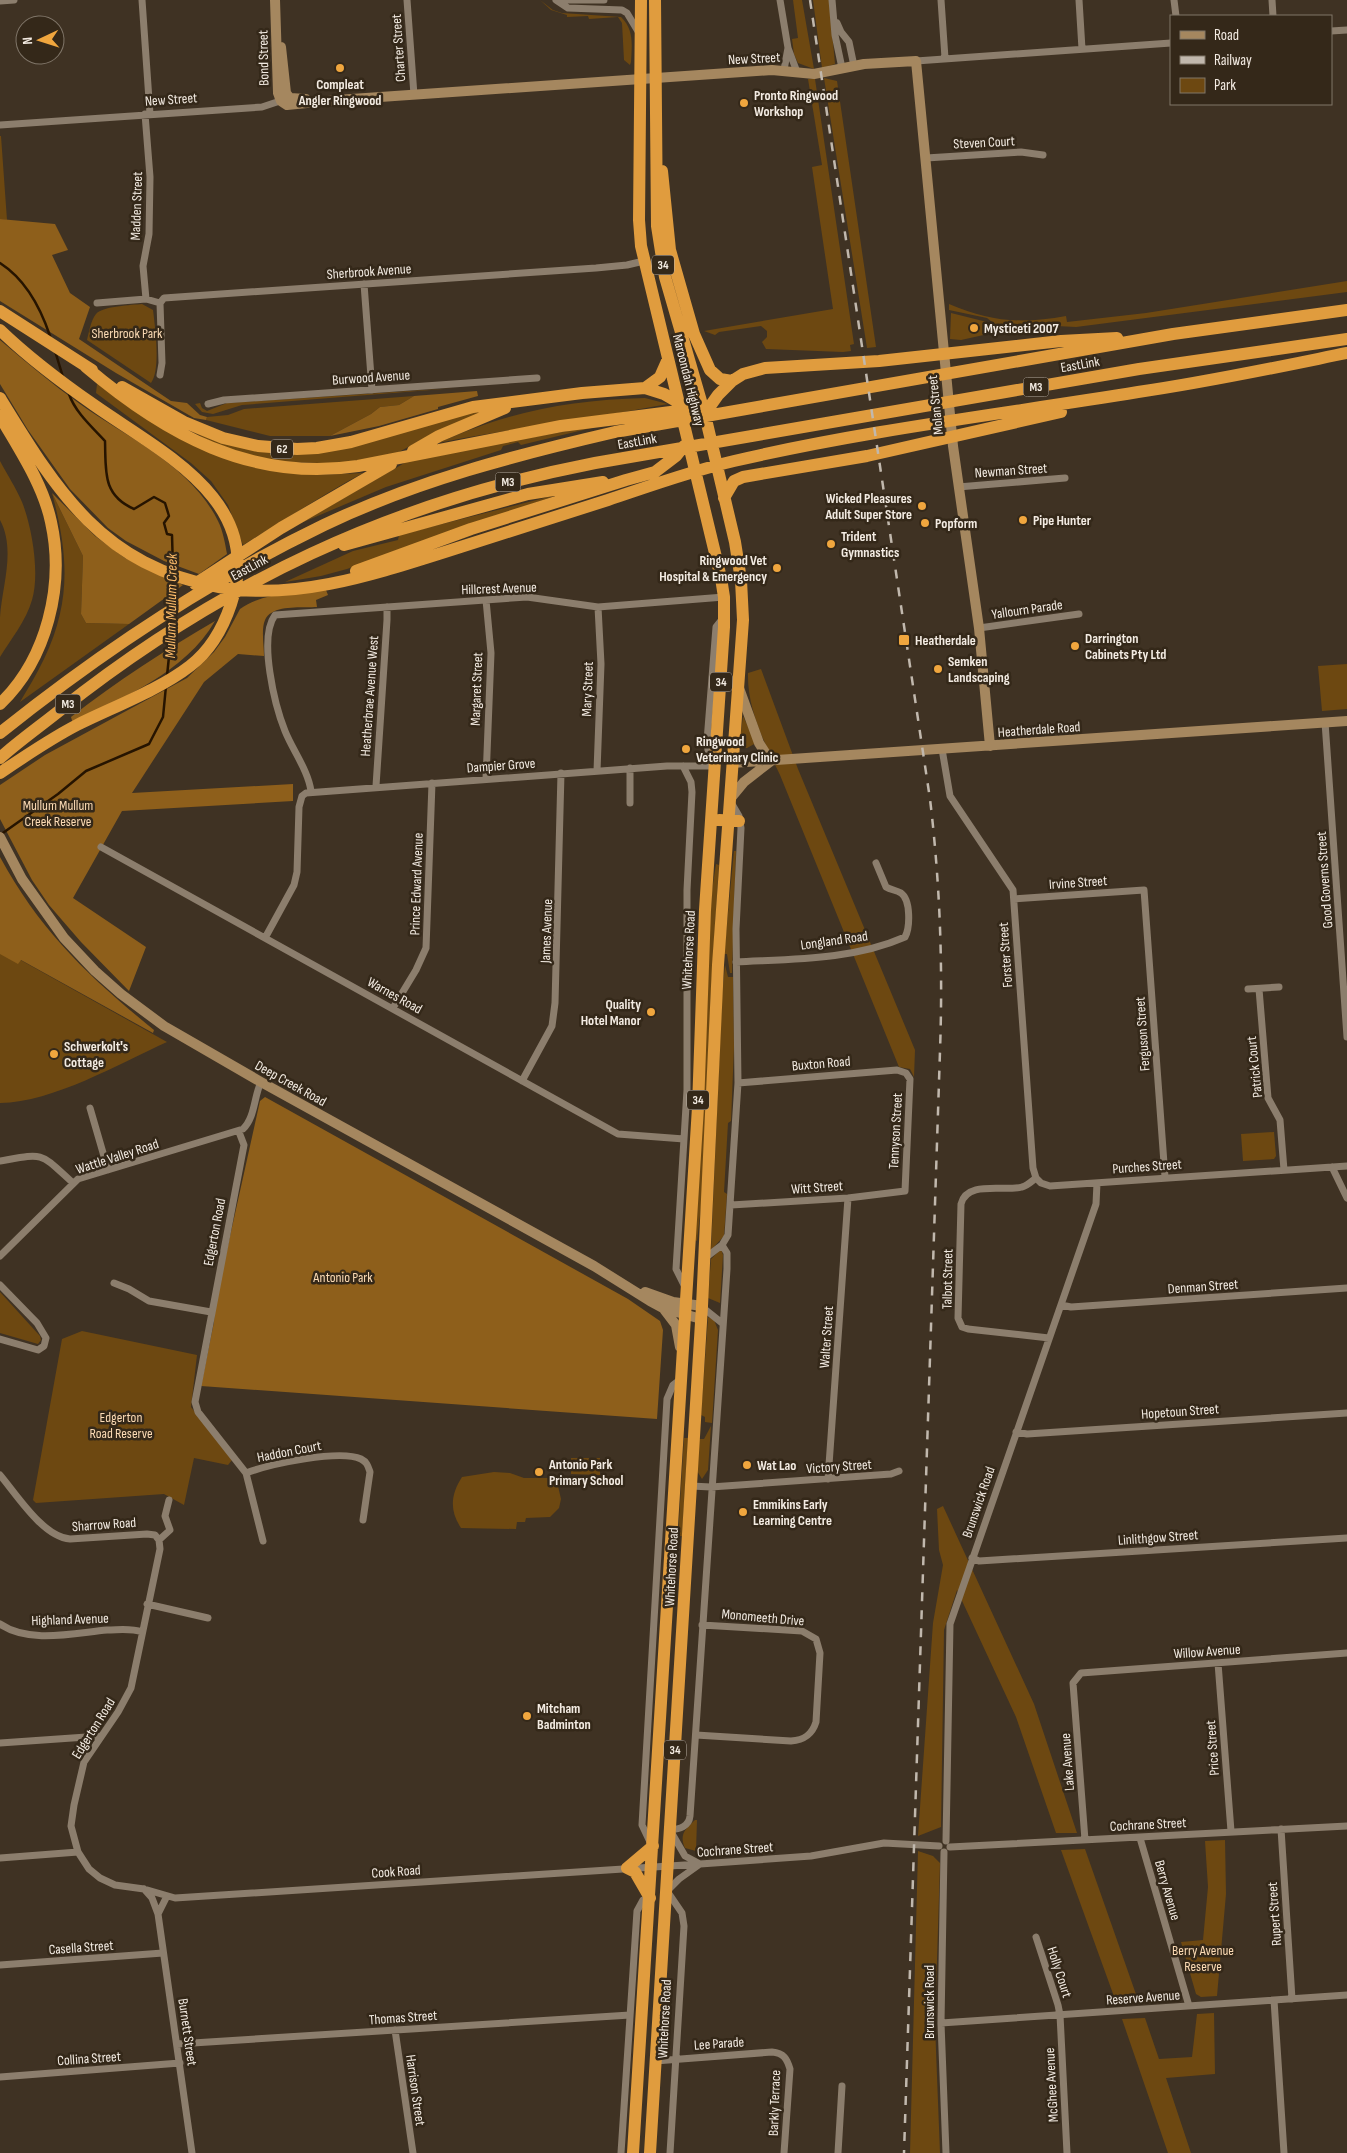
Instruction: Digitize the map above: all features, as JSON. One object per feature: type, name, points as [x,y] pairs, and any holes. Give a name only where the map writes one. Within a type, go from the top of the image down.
[{"type":"highway","name":"Maroondah Highway","points":[[641,0],[639,220],[644,261],[668,359],[691,403],[704,420],[710,437],[735,542],[742,603],[732,763]]},
{"type":"highway","points":[[641,79],[648,73],[650,65],[650,0]]},
{"type":"highway","name":"Maroondah Highway","points":[[655,0],[656,226],[662,260],[697,384],[691,403],[688,437],[724,597],[715,766]]},
{"type":"highway","points":[[655,142],[662,167],[666,194],[666,224],[674,271],[700,352],[710,370],[717,377],[732,381]]},
{"type":"highway","name":"EastLink","points":[[139,629],[246,565],[325,525],[394,496],[454,474],[532,452],[615,432],[1173,334],[1347,310]]},
{"type":"highway","name":"62","points":[[0,311],[86,367],[163,411],[202,430],[242,444],[277,449],[297,450],[335,446],[473,407],[645,388],[691,403]]},
{"type":"highway","points":[[0,330],[26,354],[94,406],[180,464],[200,480],[213,496],[230,528],[235,545],[237,582],[222,626],[215,639],[192,665],[178,675],[75,726],[36,748],[0,773]]},
{"type":"highway","points":[[694,463],[704,420],[718,395],[732,381],[743,374],[765,368],[879,361],[1061,341],[1173,334]]},
{"type":"highway","name":"EastLink","points":[[0,758],[92,685],[179,624],[244,586],[300,557],[366,529],[436,503],[551,471],[1148,367],[1347,339]]},
{"type":"highway","points":[[0,398],[45,470],[78,512],[112,542],[160,570],[186,579],[218,587],[266,591],[324,584],[393,568],[730,462],[885,431],[1141,392],[1347,354]]},
{"type":"highway","points":[[645,388],[662,374],[668,359]]},
{"type":"highway","points":[[86,367],[143,410],[208,448],[264,465],[325,470],[373,463],[561,426],[670,413],[965,372]]},
{"type":"highway","points":[[724,498],[734,481],[743,477],[867,456],[1141,392]]},
{"type":"highway","points":[[139,629],[176,597],[244,551],[383,468],[458,427],[520,402]]},
{"type":"highway","points":[[0,416],[37,483],[45,502],[51,521],[56,567],[53,599],[42,638],[21,679],[0,704]]},
{"type":"highway","points":[[324,584],[454,535],[626,480],[648,475],[666,465],[681,451],[688,437]]},
{"type":"highway","points":[[666,465],[678,468],[698,483]]},
{"type":"highway","points":[[300,557],[528,494],[589,483],[626,480]]},
{"type":"highway","name":"M3","points":[[0,733],[43,698],[139,629]]},
{"type":"highway","points":[[715,766],[732,763]]},
{"type":"highway","name":"Whitehorse Road","points":[[650,2153],[701,1313],[718,965],[733,821],[729,800],[732,763]]},
{"type":"highway","name":"Whitehorse Road","points":[[633,2153],[698,1107],[700,1018],[715,766]]},
{"type":"highway","points":[[712,819],[733,821]]},
{"type":"highway","points":[[650,1898],[635,1872],[627,1868],[653,1846]]},
{"type":"main road","name":"Bond Street","points":[[275,0],[276,68],[285,96]]},
{"type":"main road","name":"Bond Street","points":[[276,17],[282,52],[285,96]]},
{"type":"main road","name":"New Street","points":[[285,96],[287,105],[414,94],[784,70],[814,74],[854,66],[916,61]]},
{"type":"main road","name":"Molan Street","points":[[916,61],[953,446],[979,628],[990,746]]},
{"type":"main road","points":[[729,800],[744,782],[775,761],[766,754],[759,743],[738,685]]},
{"type":"main road","name":"Heatherdale Road","points":[[732,763],[1347,721]]},
{"type":"main road","name":"Deep Creek Road","points":[[0,837],[22,879],[47,916],[95,971],[139,1008],[164,1026],[261,1082],[627,1285],[663,1308],[686,1309]]},
{"type":"main road","name":"Deep Creek Road","points":[[627,1285],[686,1309],[701,1313]]},
{"type":"main road","points":[[663,1308],[676,1325],[682,1360]]},
{"type":"street","points":[[0,1],[14,0]]},
{"type":"street","name":"Madden Street","points":[[142,0],[150,177],[149,234],[143,266],[146,299]]},
{"type":"street","name":"Charter Street","points":[[407,0],[414,94]]},
{"type":"street","points":[[556,0],[568,8],[622,10],[627,13],[640,35]]},
{"type":"street","points":[[561,0],[604,0]]},
{"type":"street","points":[[780,0],[788,48],[797,72]]},
{"type":"street","points":[[832,0],[842,68]]},
{"type":"street","points":[[941,0],[945,58]]},
{"type":"street","points":[[1079,0],[1082,49]]},
{"type":"street","points":[[1174,0],[1176,15]]},
{"type":"street","points":[[1272,0],[1273,15]]},
{"type":"street","points":[[835,18],[841,32],[849,42],[854,66]]},
{"type":"street","points":[[1332,31],[1347,30]]},
{"type":"street","name":"New Street","points":[[916,61],[1170,42]]},
{"type":"street","points":[[784,70],[788,48]]},
{"type":"street","name":"New Street","points":[[0,125],[262,107],[277,102],[285,96]]},
{"type":"street","name":"Steven Court","points":[[926,158],[1021,152],[1043,155]]},
{"type":"street","name":"Sherbrook Avenue","points":[[160,303],[164,298],[604,267],[644,261]]},
{"type":"street","points":[[364,284],[372,390]]},
{"type":"street","points":[[97,303],[146,299],[160,303],[162,363],[160,374]]},
{"type":"street","name":"Burwood Avenue","points":[[208,404],[224,400],[536,378]]},
{"type":"street","name":"Newman Street","points":[[958,487],[1065,478]]},
{"type":"street","name":"Hillcrest Avenue","points":[[311,791],[308,779],[285,731],[271,683],[268,641],[271,621],[275,615],[528,597],[598,607],[724,597]]},
{"type":"street","name":"Margaret Street","points":[[486,600],[491,653],[486,779]]},
{"type":"street","name":"Heatherbrae Avenue West","points":[[376,786],[387,607]]},
{"type":"street","name":"Mary Street","points":[[597,771],[601,664],[598,607]]},
{"type":"street","name":"Yallourn Parade","points":[[979,628],[1080,614]]},
{"type":"street","name":"Good Governs Street","points":[[1325,722],[1347,1037]]},
{"type":"street","name":"Forster Street","points":[[942,749],[950,796],[1011,884],[1014,898],[1032,1168],[1036,1178]]},
{"type":"street","name":"Whitehorse Road","points":[[683,766],[691,782],[692,792],[687,890],[688,1047],[676,1269],[686,1289]]},
{"type":"street","name":"Dampier Grove","points":[[311,791],[630,768],[715,766]]},
{"type":"street","points":[[630,768],[630,802]]},
{"type":"street","name":"James Avenue","points":[[522,1081],[552,1026],[555,1003],[562,773]]},
{"type":"street","name":"Prince Edward Avenue","points":[[393,1008],[416,970],[426,948],[432,783]]},
{"type":"street","points":[[265,938],[294,885],[297,872],[299,807],[302,796],[311,791]]},
{"type":"street","name":"Whitehorse Road","points":[[670,1830],[680,1829],[690,1821],[727,1253],[722,1245],[728,1235],[731,1205],[738,1083],[733,821]]},
{"type":"street","name":"Warnes Road","points":[[101,848],[618,1134],[684,1139]]},
{"type":"street","name":"Longland Road","points":[[736,962],[840,955],[866,950],[905,937],[908,926],[906,899],[902,894],[886,886],[876,863]]},
{"type":"street","name":"Irvine Street","points":[[1014,898],[1144,890]]},
{"type":"street","name":"Ferguson Street","points":[[1144,890],[1165,1177]]},
{"type":"street","points":[[1248,989],[1279,987]]},
{"type":"street","name":"Patrick Court","points":[[1259,989],[1268,1098],[1280,1120],[1284,1170]]},
{"type":"street","name":"Buxton Road","points":[[738,1083],[897,1070],[906,1073]]},
{"type":"street","name":"Tennyson Street","points":[[905,1192],[910,1079],[906,1073]]},
{"type":"street","points":[[239,1132],[247,1126],[251,1118],[256,1091],[261,1082]]},
{"type":"street","points":[[90,1108],[108,1170]]},
{"type":"street","name":"Wattle Valley Road","points":[[0,1256],[78,1179],[239,1132]]},
{"type":"street","name":"Edgerton Road","points":[[239,1132],[244,1145],[194,1402],[198,1412],[246,1473]]},
{"type":"street","points":[[0,1161],[42,1156],[72,1183]]},
{"type":"street","name":"Purches Street","points":[[1036,1178],[1041,1183],[1050,1186],[1347,1166]]},
{"type":"street","points":[[1332,1167],[1347,1198]]},
{"type":"street","name":"Talbot Street","points":[[1036,1178],[1023,1187],[971,1190],[962,1197],[958,1318],[962,1326],[968,1329],[1049,1338]]},
{"type":"street","name":"Brunswick Road","points":[[946,2153],[941,2023],[950,1624],[1096,1204],[1097,1182]]},
{"type":"street","name":"Witt Street","points":[[731,1205],[848,1198],[905,1192]]},
{"type":"street","name":"Walter Street","points":[[828,1479],[848,1198]]},
{"type":"street","points":[[704,1259],[722,1245]]},
{"type":"street","points":[[114,1283],[129,1289],[149,1301],[210,1312]]},
{"type":"street","points":[[0,1285],[37,1324],[46,1338],[44,1346],[38,1350],[0,1339]]},
{"type":"street","name":"Denman Street","points":[[1061,1305],[1071,1307],[1347,1288]]},
{"type":"street","points":[[701,1313],[722,1323]]},
{"type":"street","name":"Hopetoun Street","points":[[1016,1432],[1027,1434],[1347,1413]]},
{"type":"street","name":"Haddon Court","points":[[246,1473],[318,1456],[351,1456],[363,1460],[368,1465],[370,1472],[364,1520]]},
{"type":"street","name":"Victory Street","points":[[691,1486],[711,1487],[828,1479],[891,1474],[899,1471]]},
{"type":"street","points":[[246,1473],[263,1541]]},
{"type":"street","name":"Sharrow Road","points":[[0,1475],[47,1530],[60,1537],[70,1539],[147,1534],[155,1535],[160,1540]]},
{"type":"street","name":"Edgerton Road","points":[[144,1889],[115,1885],[100,1878],[89,1869],[78,1852],[71,1826],[84,1762],[131,1688],[160,1549],[160,1540],[170,1530],[166,1516],[169,1500]]},
{"type":"street","name":"Linlithgow Street","points":[[972,1558],[979,1561],[1347,1538]]},
{"type":"street","points":[[147,1604],[208,1618]]},
{"type":"street","name":"Highland Avenue","points":[[0,1624],[18,1632],[43,1635],[126,1629],[142,1632]]},
{"type":"street","name":"Monomeeth Drive","points":[[696,1735],[800,1740],[807,1736],[816,1722],[820,1653],[816,1639],[802,1631],[702,1624]]},
{"type":"street","name":"Willow Avenue","points":[[1073,1683],[1081,1673],[1347,1653]]},
{"type":"street","name":"Price Street","points":[[1218,1662],[1231,1831]]},
{"type":"street","name":"Lake Avenue","points":[[1073,1683],[1085,1840]]},
{"type":"street","points":[[0,1743],[101,1736]]},
{"type":"street","name":"Cochrane Street","points":[[652,1867],[811,1856],[884,1843],[944,1846],[1140,1838],[1231,1831],[1347,1826]]},
{"type":"street","name":"Rupert Street","points":[[1281,1829],[1292,1998]]},
{"type":"street","points":[[666,1892],[679,1878],[700,1864],[685,1856],[670,1830]]},
{"type":"street","name":"Berry Avenue","points":[[1140,1838],[1189,2006]]},
{"type":"street","points":[[0,1858],[78,1852]]},
{"type":"street","name":"Cook Road","points":[[144,1889],[175,1898],[652,1867]]},
{"type":"street","name":"Burnett Street","points":[[144,1889],[152,1898],[158,1914],[192,2153]]},
{"type":"street","name":"Whitehorse Road","points":[[666,1892],[684,1919],[670,2153]]},
{"type":"street","points":[[158,1914],[167,1896]]},
{"type":"street","points":[[621,2153],[637,1910],[643,1900],[650,1898]]},
{"type":"street","name":"Holly Court","points":[[1036,1937],[1060,2015]]},
{"type":"street","name":"Casella Street","points":[[0,1965],[163,1953]]},
{"type":"street","name":"Reserve Avenue","points":[[941,2023],[1347,1995]]},
{"type":"street","points":[[1274,2000],[1284,2153]]},
{"type":"street","name":"Thomas Street","points":[[177,2044],[630,2015]]},
{"type":"street","name":"McGhee Avenue","points":[[1060,2015],[1067,2153]]},
{"type":"street","name":"Harrison Street","points":[[395,2030],[413,2153]]},
{"type":"street","name":"Lee Parade","points":[[655,2061],[772,2052],[783,2055]]},
{"type":"street","name":"Barkly Terrace","points":[[783,2055],[788,2061],[790,2069],[784,2153]]},
{"type":"street","name":"Collina Street","points":[[0,2077],[180,2063]]},
{"type":"street","points":[[838,2153],[842,2086]]},
{"type":"green space","points":[[540,0],[553,10],[562,13],[621,17],[630,32],[632,49],[630,65],[624,60],[622,23],[618,17],[589,19],[588,16],[567,17],[567,15],[551,10]]},
{"type":"green space","points":[[793,0],[802,0],[814,69],[798,63],[794,54],[792,39],[798,38]]},
{"type":"green space","points":[[813,0],[829,0],[835,64],[822,68]]},
{"type":"green space","points":[[824,78],[837,81],[876,347],[867,348]]},
{"type":"green space","points":[[808,79],[815,79],[854,344],[850,345],[851,351],[766,349],[762,342],[767,337],[767,331],[761,326],[719,332],[715,335],[704,331],[833,309],[812,167],[822,165]]},
{"type":"green space","points":[[1,136],[7,220],[0,219]]},
{"type":"green space","points":[[0,219],[55,224],[68,250],[52,255],[70,293],[90,307],[79,339],[171,401],[187,403],[200,415],[207,417],[206,420],[194,418],[116,373],[0,301]]},
{"type":"green space","points":[[1347,281],[1347,292],[1076,327],[1036,325],[1005,332],[987,318],[949,310],[949,304],[993,318],[1035,320],[1066,316],[1067,322],[1146,313]]},
{"type":"green space","name":"Sherbrook Park","points":[[142,304],[153,310],[154,317],[157,358],[154,377],[151,383],[87,340],[93,319],[100,311],[118,306]]},
{"type":"green space","points":[[951,313],[987,322],[997,332],[961,340],[950,339]]},
{"type":"green space","points":[[0,340],[39,373],[99,417],[138,441],[192,484],[218,521],[223,533],[227,554],[199,574],[164,561],[126,541],[108,528],[70,489],[28,430],[0,384]]},
{"type":"green space","points":[[97,384],[177,436],[318,475],[363,473],[243,545],[228,505],[211,481],[191,463],[96,393]]},
{"type":"green space","points":[[456,388],[242,405],[213,414],[202,412],[195,404],[200,403],[202,408],[207,411],[227,403]]},
{"type":"green space","points":[[477,391],[478,396],[438,407],[438,409],[379,426],[330,436],[371,414],[380,407],[399,405],[414,396]]},
{"type":"green space","points":[[414,396],[399,405],[380,407],[371,414],[330,436],[270,436],[206,420],[207,417],[228,415],[244,409]]},
{"type":"green space","points":[[645,398],[668,404],[438,443],[489,423],[539,410],[590,402]]},
{"type":"green space","points":[[487,411],[427,437],[397,453],[339,464],[272,461],[219,446],[193,432],[287,453],[459,414]]},
{"type":"green space","points":[[608,424],[521,445],[518,442],[503,446],[501,450],[386,487],[301,523],[413,458]]},
{"type":"green space","points":[[0,461],[26,512],[34,551],[35,577],[29,608],[22,623],[0,657],[0,617],[8,556],[5,532],[0,520]]},
{"type":"green space","points":[[52,493],[83,556],[81,614],[86,623],[129,624],[20,702],[41,665],[53,638],[63,597],[64,557]]},
{"type":"green space","points":[[52,493],[95,536],[125,558],[183,585],[129,624],[86,623],[81,614],[83,556]]},
{"type":"green space","points":[[560,494],[347,569],[321,576],[285,582],[353,551],[398,540],[399,535]]},
{"type":"green space","name":"Mullum Mullum Creek Reserve","points":[[326,590],[328,595],[316,600],[317,607],[281,609],[269,615],[265,620],[263,628],[264,656],[238,654],[204,682],[132,793],[293,784],[293,801],[122,811],[73,898],[146,947],[129,991],[81,942],[49,905],[32,880],[0,819],[0,785],[45,755],[187,678],[214,652],[225,637],[240,609],[249,603],[270,596]]},
{"type":"green space","points":[[215,621],[187,655],[170,669],[132,693],[73,724],[71,717],[106,691]]},
{"type":"green space","points":[[1347,664],[1347,709],[1322,711],[1318,666]]},
{"type":"green space","points":[[761,669],[798,769],[915,1050],[914,1077],[910,1069],[899,1067],[780,775],[758,726],[750,700],[748,673]]},
{"type":"green space","points":[[743,716],[756,743],[747,748],[739,748]]},
{"type":"green space","points":[[734,851],[736,851],[732,973],[730,973],[727,954],[724,954]]},
{"type":"green space","points":[[0,857],[15,884],[49,930],[108,991],[154,1030],[153,1033],[21,960],[18,964],[0,954]]},
{"type":"green space","points":[[716,864],[719,865],[711,990],[702,1199],[697,1241],[695,1240],[704,1020],[712,890]]},
{"type":"green space","points":[[0,946],[8,953],[167,1042],[64,1089],[21,1101],[0,1103]]},
{"type":"green space","points":[[725,965],[728,977],[733,977],[734,1047],[731,1121],[728,1123],[724,1192],[727,1194],[724,1236],[711,1250],[722,996]]},
{"type":"green space","name":"Antonio Park","points":[[265,1097],[628,1299],[660,1321],[663,1330],[657,1419],[201,1386],[214,1322],[215,1304],[260,1101]]},
{"type":"green space","points":[[1274,1132],[1276,1156],[1274,1159],[1243,1161],[1241,1134]]},
{"type":"green space","points":[[721,1249],[723,1255],[720,1303],[708,1298],[711,1259]]},
{"type":"green space","points":[[0,1292],[40,1336],[41,1340],[38,1344],[0,1333]]},
{"type":"green space","points":[[709,1317],[714,1320],[718,1330],[712,1423],[705,1422],[705,1417],[701,1415]]},
{"type":"green space","name":"Edgerton Road Reserve","points":[[82,1331],[197,1355],[191,1407],[232,1460],[228,1465],[194,1458],[184,1505],[164,1494],[36,1503],[33,1500],[62,1339]]},
{"type":"green space","points":[[711,1426],[708,1470],[702,1479],[697,1471],[699,1439],[704,1439]]},
{"type":"green space","points":[[684,1438],[688,1438],[682,1536],[678,1536]]},
{"type":"green space","points":[[571,1458],[600,1458],[600,1475],[571,1474]]},
{"type":"green space","points":[[494,1472],[510,1473],[524,1478],[552,1478],[557,1482],[561,1499],[559,1508],[550,1517],[526,1518],[525,1522],[517,1522],[516,1529],[461,1528],[453,1508],[458,1483],[462,1477]]},
{"type":"green space","points":[[943,1506],[1034,1704],[1077,1833],[1056,1833],[1016,1717],[957,1590],[944,1630],[941,1827],[918,1836],[933,1623],[943,1565],[939,1550],[937,1509]]},
{"type":"green space","points":[[697,1820],[696,1851],[685,1848],[683,1843],[684,1832]]},
{"type":"green space","name":"Berry Avenue Reserve","points":[[1225,1840],[1226,1894],[1217,1996],[1201,1997],[1196,1994],[1181,1942],[1203,1940],[1208,1887],[1205,1841]]},
{"type":"green space","points":[[1085,1849],[1138,2000],[1116,2002],[1061,1850]]},
{"type":"green space","points":[[918,1851],[933,1856],[940,1863],[935,2025],[940,2153],[910,2153]]},
{"type":"green space","points":[[1214,2013],[1215,2074],[1166,2078],[1191,2153],[1168,2153],[1122,2019],[1145,2018],[1159,2059],[1192,2057],[1197,2014]]},
{"type":"waterway","name":"Mullum Mullum Creek","points":[[0,263],[17,277],[31,295],[42,315],[50,336]]},
{"type":"waterway","name":"Mullum Mullum Creek","points":[[55,351],[63,377]]},
{"type":"waterway","name":"Mullum Mullum Creek","points":[[69,394],[89,425],[105,441],[106,472],[111,489],[116,497],[134,509],[154,497],[165,503],[169,516],[164,523],[167,534],[172,535],[173,569]]},
{"type":"waterway","name":"Mullum Mullum Creek","points":[[172,604],[173,579]]},
{"type":"waterway","name":"Mullum Mullum Creek","points":[[167,676],[171,637]]},
{"type":"waterway","name":"Mullum Mullum Creek","points":[[0,835],[58,794],[86,771],[149,744],[163,717],[166,686]]},
{"type":"railway","points":[[810,0],[930,799],[940,925],[940,1051],[904,2153]]},
{"type":"place","name":"Compleat Angler Ringwood","points":[[340,68]]},
{"type":"place","name":"Pronto Ringwood Workshop","points":[[744,103]]},
{"type":"place","name":"Mysticeti 2007","points":[[974,328]]},
{"type":"place","name":"Wicked Pleasures Adult Super Store","points":[[922,506]]},
{"type":"place","name":"Pipe Hunter","points":[[1023,520]]},
{"type":"place","name":"Popform","points":[[925,523]]},
{"type":"place","name":"Trident Gymnastics","points":[[831,544]]},
{"type":"place","name":"Ringwood Vet Hospital & Emergency","points":[[777,568]]},
{"type":"place","name":"Heatherdale","points":[[904,640]]},
{"type":"place","name":"Darrington Cabinets Pty Ltd","points":[[1075,646]]},
{"type":"place","name":"Semken Landscaping","points":[[938,669]]},
{"type":"place","name":"Ringwood Veterinary Clinic","points":[[686,749]]},
{"type":"place","name":"Quality Hotel Manor","points":[[651,1012]]},
{"type":"place","name":"Schwerkolt's Cottage","points":[[54,1054]]},
{"type":"place","name":"Wat Lao","points":[[747,1465]]},
{"type":"place","name":"Antonio Park Primary School","points":[[539,1472]]},
{"type":"place","name":"Emmikins Early Learning Centre","points":[[743,1512]]},
{"type":"place","name":"Mitcham Badminton","points":[[527,1716]]}]
